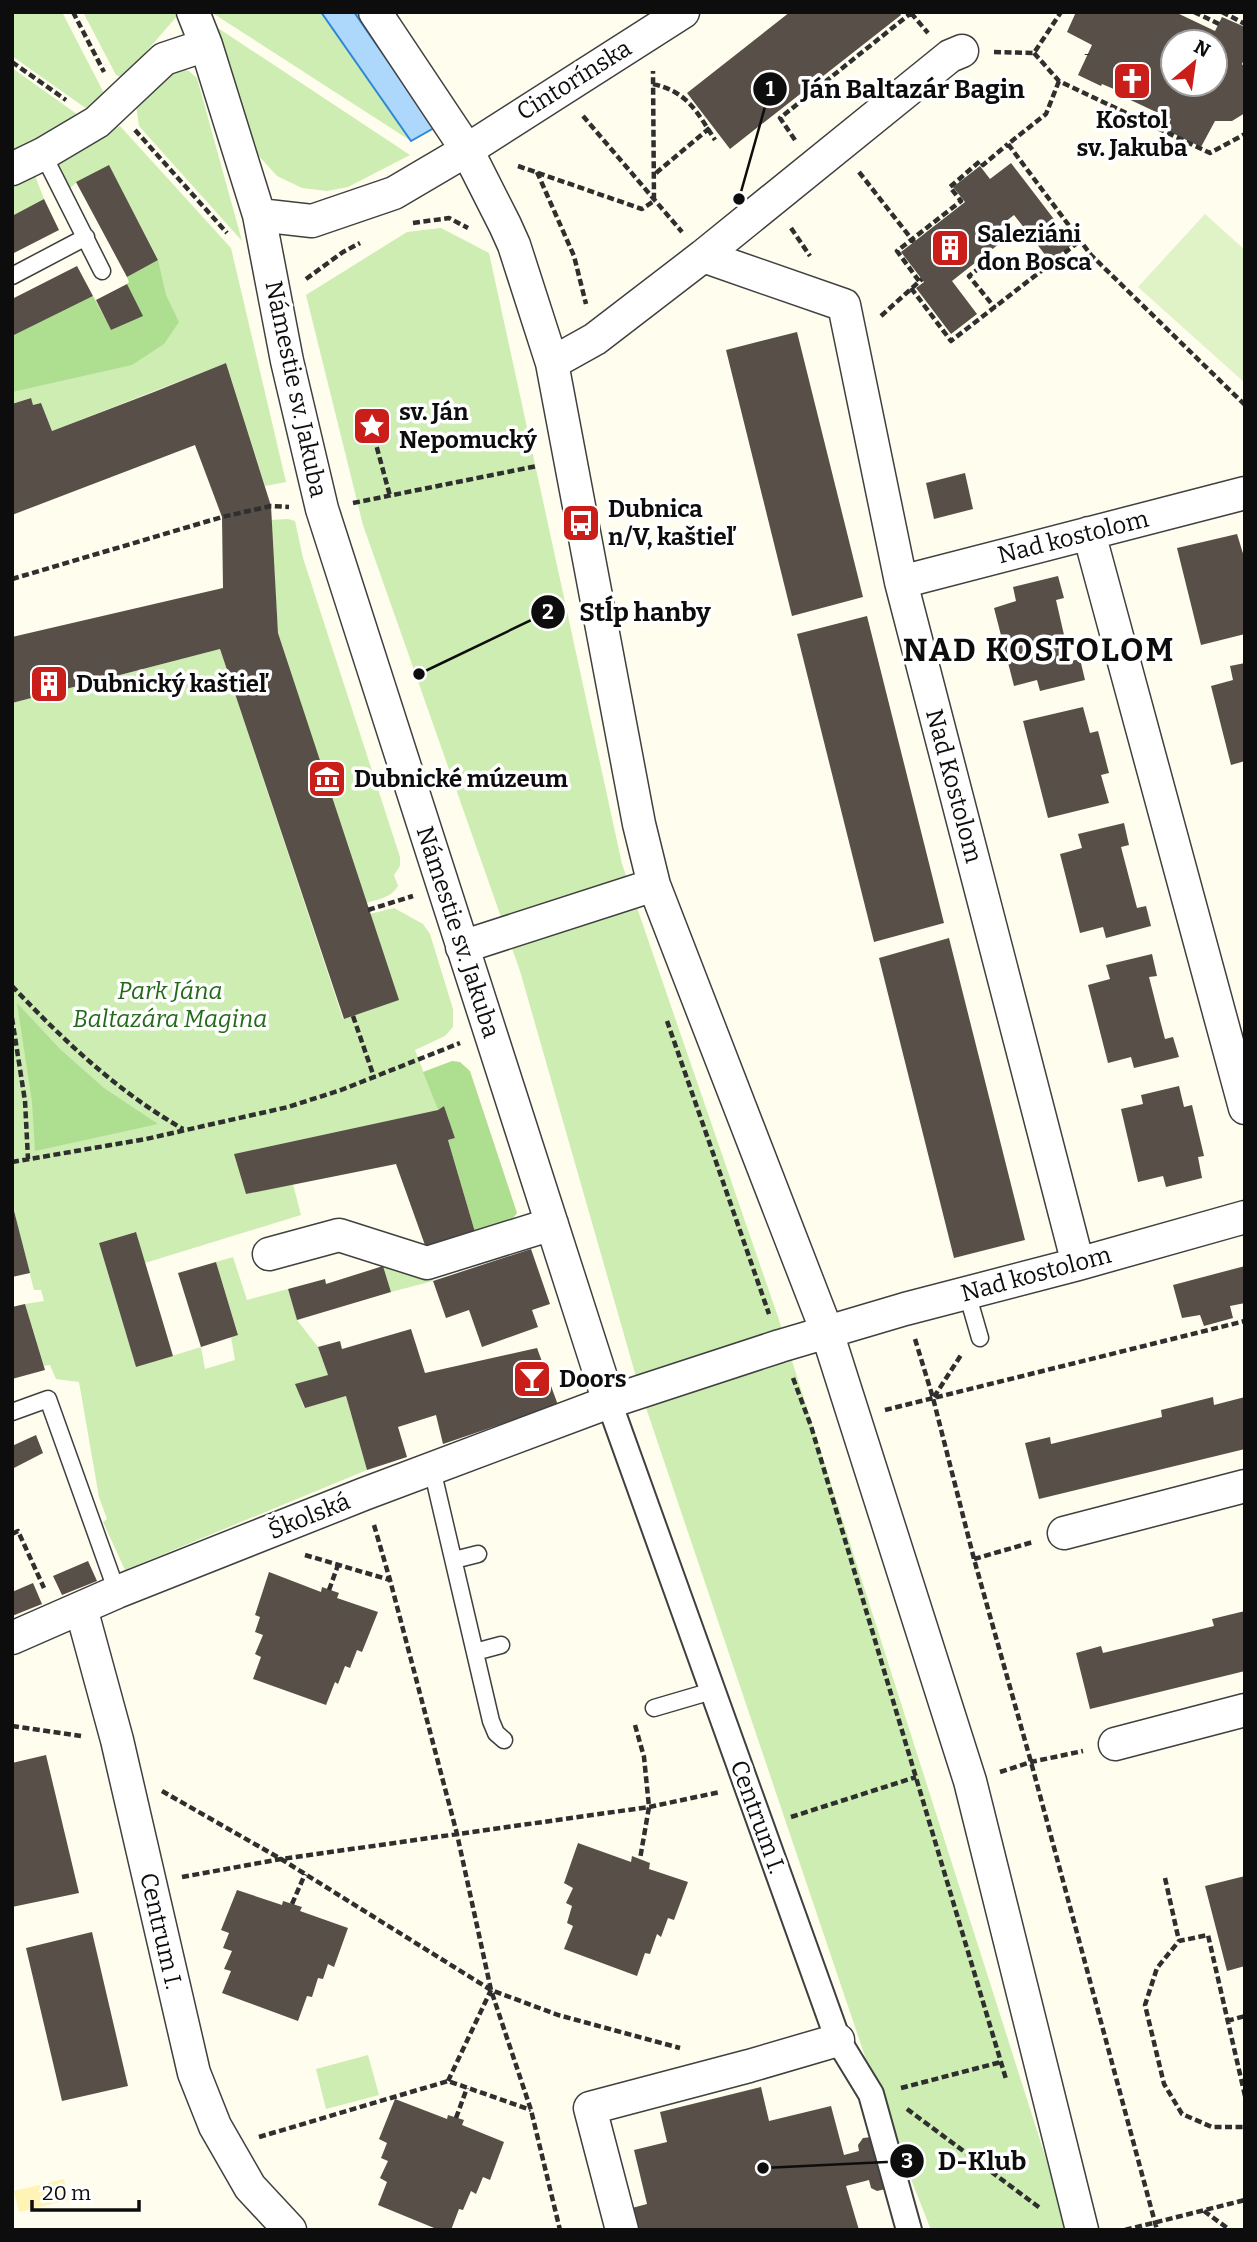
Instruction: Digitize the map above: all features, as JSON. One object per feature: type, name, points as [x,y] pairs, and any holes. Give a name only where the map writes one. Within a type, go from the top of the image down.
[{"type":"street","name":"Námestie sv. Jakuba","points":[[193,12],[206,45],[259,215],[287,361],[322,509],[609,1402]]},
{"type":"street","points":[[375,12],[467,150],[514,245],[552,363],[639,824],[654,885],[827,1332],[970,1781],[1082,2230]]},
{"type":"street","name":"Cintorínska","points":[[259,215],[312,221],[394,193],[467,150],[668,17]]},
{"type":"street","points":[[12,169],[96,122],[164,59],[206,45]]},
{"type":"street","points":[[552,363],[595,339],[703,257],[950,56],[962,51]]},
{"type":"street","points":[[703,257],[844,305]]},
{"type":"street","name":"Nad Kostolom","points":[[844,305],[901,582],[1078,1264]]},
{"type":"street","name":"Nad kostolom","points":[[901,582],[1245,493]]},
{"type":"street","points":[[1088,533],[1245,1108]]},
{"type":"street","points":[[462,947],[654,885]]},
{"type":"street","name":"Nad kostolom","points":[[782,1361],[827,1332],[1245,1217]]},
{"type":"street","points":[[269,1254],[339,1235],[426,1263],[552,1224]]},
{"type":"street","name":"Školská","points":[[12,1638],[117,1592],[364,1494],[609,1402],[782,1361]]},
{"type":"street","name":"Centrum I.","points":[[609,1402],[838,2040],[878,2093],[909,2230]]},
{"type":"street","points":[[1065,1533],[1245,1486]]},
{"type":"street","name":"Centrum I.","points":[[69,1613],[120,1754],[194,2073],[225,2147],[250,2187],[290,2230]]},
{"type":"street","points":[[1115,1744],[1245,1710]]},
{"type":"street","points":[[622,2230],[590,2108],[838,2040]]},
{"type":"lane","points":[[43,154],[102,271]]},
{"type":"lane","points":[[12,275],[86,237]]},
{"type":"lane","points":[[967,1293],[980,1338]]},
{"type":"lane","points":[[12,1412],[48,1399],[117,1592]]},
{"type":"lane","points":[[432,1469],[493,1728],[504,1740]]},
{"type":"lane","points":[[453,1560],[478,1554]]},
{"type":"lane","points":[[475,1652],[501,1645]]},
{"type":"lane","points":[[654,1708],[712,1692]]},
{"type":"path","points":[[74,12],[107,77]]},
{"type":"path","points":[[1034,53],[1061,12]]},
{"type":"path","points":[[1194,12],[1217,22],[1221,12],[1245,24]]},
{"type":"path","points":[[913,241],[778,116],[911,13],[931,37]]},
{"type":"path","points":[[962,51],[1034,53],[1059,81],[1210,153],[1245,134]]},
{"type":"path","points":[[653,60],[654,201]]},
{"type":"path","points":[[12,62],[96,122]]},
{"type":"path","points":[[876,322],[920,280],[897,251],[961,201],[950,187],[980,161],[983,165],[1046,114],[1059,81]]},
{"type":"path","points":[[653,84],[675,91],[686,99],[710,127],[716,140]]},
{"type":"path","points":[[583,116],[682,233]]},
{"type":"path","points":[[655,173],[710,127]]},
{"type":"path","points":[[1008,144],[1091,255],[1245,405]]},
{"type":"path","points":[[517,166],[642,209],[654,201]]},
{"type":"path","points":[[537,172],[574,256],[595,339]]},
{"type":"path","points":[[1037,197],[1045,192]]},
{"type":"path","points":[[772,200],[844,305]]},
{"type":"path","points":[[410,223],[449,218],[471,230]]},
{"type":"path","points":[[911,288],[951,341],[1081,240]]},
{"type":"path","points":[[302,282],[344,252],[365,241]]},
{"type":"path","points":[[978,260],[983,265],[969,276],[995,308]]},
{"type":"path","points":[[374,437],[390,496]]},
{"type":"path","points":[[12,579],[222,517],[271,506],[322,509],[568,459]]},
{"type":"path","points":[[368,910],[420,894]]},
{"type":"path","points":[[12,986],[42,1018],[120,1088],[151,1111],[184,1130]]},
{"type":"path","points":[[664,1013],[782,1361],[793,1377],[815,1439],[1009,2087]]},
{"type":"path","points":[[353,1016],[374,1077]]},
{"type":"path","points":[[12,1018],[25,1101],[28,1159]]},
{"type":"path","points":[[12,1162],[135,1141],[288,1107],[374,1077],[490,1030]]},
{"type":"path","points":[[853,1417],[1245,1321]]},
{"type":"path","points":[[914,1335],[1157,2230]]},
{"type":"path","points":[[933,1398],[959,1357]]},
{"type":"path","points":[[782,1361],[793,1377]]},
{"type":"path","points":[[364,1494],[390,1580],[457,1835],[491,1990],[531,2110],[560,2230]]},
{"type":"path","points":[[12,1534],[18,1531],[69,1613]]},
{"type":"path","points":[[974,1559],[1065,1533]]},
{"type":"path","points":[[300,1554],[390,1580]]},
{"type":"path","points":[[329,1590],[338,1565]]},
{"type":"path","points":[[632,1714],[644,1757],[649,1807],[640,1859]]},
{"type":"path","points":[[12,1726],[120,1754],[281,1859],[491,1990],[558,2015],[685,2049]]},
{"type":"path","points":[[1031,1762],[1115,1744]]},
{"type":"path","points":[[761,1827],[916,1777]]},
{"type":"path","points":[[150,1882],[281,1859],[649,1807],[747,1787]]},
{"type":"path","points":[[292,1904],[305,1874]]},
{"type":"path","points":[[1165,1878],[1179,1941]]},
{"type":"path","points":[[1245,2096],[1208,1935],[1179,1941],[1157,1968],[1145,2005],[1164,2084],[1182,2114],[1212,2127],[1245,2127]]},
{"type":"path","points":[[448,2081],[491,1990]]},
{"type":"path","points":[[1227,2021],[1245,2016]]},
{"type":"path","points":[[878,2093],[1001,2062]]},
{"type":"path","points":[[225,2147],[448,2081],[531,2110]]},
{"type":"path","points":[[456,2118],[467,2088]]},
{"type":"path","points":[[878,2093],[1046,2213],[1043,2200]]},
{"type":"path","points":[[1125,2230],[1245,2200]]},
{"type":"path","points":[[1203,2211],[1230,2230]]},
{"type":"green space","points":[[12,12],[62,12],[107,99],[87,109],[12,56]]},
{"type":"green space","points":[[83,12],[177,12],[178,15],[123,78],[116,75]]},
{"type":"green space","points":[[211,12],[321,12],[411,141]]},
{"type":"green space","points":[[218,28],[410,155],[348,187],[327,191],[302,188],[277,176],[258,155]]},
{"type":"green space","points":[[12,68],[81,117],[12,151]]},
{"type":"green space","points":[[167,71],[189,71],[197,78],[242,241],[139,126],[136,105]]},
{"type":"green space","points":[[120,126],[231,248],[286,482],[265,486],[226,363],[52,431],[41,403],[33,405],[30,398],[12,404],[12,336],[93,296],[111,330],[142,316],[127,284],[127,277],[158,259],[109,166],[70,188],[57,159]]},
{"type":"green space","points":[[34,173],[44,199],[12,216],[12,185]]},
{"type":"green space","points":[[1205,214],[1245,250],[1245,383],[1138,287]]},
{"type":"green space","points":[[441,228],[489,253],[622,864],[778,1317],[1054,2184],[1079,2230],[931,2230],[878,2095],[639,1387],[520,971],[363,525],[306,295],[407,232]]},
{"type":"green space","points":[[158,260],[166,295],[179,322],[164,344],[132,365],[12,392],[12,336],[93,296],[111,330],[142,315],[127,284],[127,277]]},
{"type":"green space","points":[[271,520],[295,521],[303,558],[400,857],[400,866],[394,875],[398,886],[392,893],[366,903],[278,633]]},
{"type":"green space","name":"Park Jána Baltazára Magina","points":[[220,649],[343,1019],[398,1000],[370,914],[394,908],[423,924],[430,934],[453,1009],[453,1027],[445,1036],[415,1050],[438,1110],[234,1154],[246,1194],[293,1184],[301,1215],[145,1263],[135,1232],[99,1243],[136,1367],[201,1347],[205,1369],[235,1360],[231,1337],[238,1334],[216,1262],[233,1257],[247,1300],[288,1289],[297,1320],[318,1347],[328,1375],[296,1384],[304,1408],[346,1396],[367,1470],[125,1570],[103,1522],[107,1519],[99,1497],[79,1382],[56,1379],[50,1365],[44,1366],[25,1304],[44,1301],[41,1290],[34,1290],[12,1204],[12,703]]},
{"type":"green space","points":[[17,1003],[60,1049],[104,1088],[158,1124],[35,1151],[32,1102]]},
{"type":"green space","points":[[452,1061],[460,1062],[470,1071],[517,1213],[511,1221],[475,1232],[448,1140],[455,1138],[444,1106],[438,1110],[423,1072]]},
{"type":"green space","points":[[383,1266],[427,1270],[433,1281],[391,1292]]},
{"type":"green space","points":[[368,2055],[379,2095],[326,2109],[316,2069]]},
{"type":"sand","points":[[64,2179],[69,2200],[19,2212],[14,2191]]},
{"type":"water","points":[[321,12],[354,12],[434,128],[411,141]]},
{"type":"building","points":[[790,12],[899,12],[901,15],[730,149],[687,93]]},
{"type":"building","name":"Kostol sv. Jakuba","points":[[1076,12],[1175,12],[1209,28],[1159,28],[1159,98],[1229,98],[1229,28],[1216,28],[1222,17],[1245,27],[1245,58],[1242,64],[1245,68],[1245,113],[1232,121],[1215,121],[1201,147],[1166,130],[1171,119],[1122,96],[1123,93],[1078,75],[1092,45],[1067,32]]},
{"type":"building","name":"Saleziáni don Bosca","points":[[1011,163],[1073,244],[1050,261],[1014,215],[991,233],[999,244],[952,281],[977,314],[951,334],[916,288],[924,282],[901,252],[965,202],[953,187],[980,166],[990,179]]},
{"type":"building","points":[[109,165],[158,260],[127,277],[76,182]]},
{"type":"building","points":[[44,199],[59,230],[12,254],[12,216]]},
{"type":"building","points":[[77,266],[93,296],[12,336],[12,299]]},
{"type":"building","points":[[127,284],[143,316],[111,330],[96,300]]},
{"type":"building","points":[[797,332],[863,597],[792,616],[726,350]]},
{"type":"building","name":"Dubnický kaštieľ","points":[[226,363],[271,506],[278,633],[399,1000],[344,1019],[220,649],[12,703],[12,637],[223,588],[222,517],[195,445],[12,515],[12,404],[31,398],[33,405],[41,403],[52,431]]},
{"type":"building","points":[[965,473],[973,509],[934,519],[926,483]]},
{"type":"building","points":[[1237,534],[1245,560],[1245,634],[1201,645],[1177,548]]},
{"type":"building","points":[[1058,576],[1064,598],[1056,600],[1067,648],[1071,661],[1080,659],[1085,680],[1040,691],[1037,680],[1014,686],[994,608],[1016,601],[1013,587]]},
{"type":"building","points":[[867,616],[944,923],[874,942],[797,634]]},
{"type":"building","points":[[1245,663],[1245,761],[1231,765],[1211,686],[1233,680],[1230,666]]},
{"type":"building","points":[[1083,707],[1090,733],[1098,731],[1109,773],[1101,775],[1109,803],[1048,818],[1023,721]]},
{"type":"building","points":[[1124,823],[1129,845],[1121,847],[1137,908],[1146,906],[1151,926],[1106,938],[1103,927],[1080,933],[1060,854],[1082,848],[1078,834]]},
{"type":"building","points":[[949,938],[1025,1240],[954,1258],[879,958]]},
{"type":"building","points":[[1152,954],[1157,976],[1149,977],[1161,1024],[1165,1039],[1173,1037],[1179,1057],[1134,1068],[1131,1057],[1108,1063],[1088,985],[1110,979],[1106,965]]},
{"type":"building","points":[[1179,1086],[1184,1107],[1192,1105],[1204,1156],[1198,1157],[1202,1178],[1166,1187],[1163,1176],[1138,1182],[1121,1109],[1143,1104],[1141,1095]]},
{"type":"building","points":[[444,1106],[455,1138],[448,1140],[475,1232],[426,1248],[396,1164],[246,1194],[234,1154],[438,1110]]},
{"type":"building","points":[[12,1208],[30,1273],[12,1277]]},
{"type":"building","points":[[136,1232],[173,1356],[136,1367],[99,1243]]},
{"type":"building","points":[[531,1249],[550,1304],[532,1310],[538,1327],[482,1347],[469,1310],[446,1318],[433,1281]]},
{"type":"building","points":[[216,1262],[238,1335],[201,1347],[178,1273]]},
{"type":"building","points":[[383,1266],[391,1292],[297,1320],[288,1289],[325,1279],[326,1284]]},
{"type":"building","points":[[1245,1266],[1245,1303],[1230,1306],[1233,1318],[1204,1326],[1200,1315],[1182,1318],[1173,1285]]},
{"type":"building","points":[[25,1304],[45,1370],[12,1379],[12,1307]]},
{"type":"building","points":[[411,1329],[425,1373],[537,1348],[558,1405],[443,1444],[436,1415],[398,1427],[407,1457],[367,1470],[346,1396],[305,1408],[295,1384],[328,1375],[318,1347],[340,1341],[342,1349]]},
{"type":"building","points":[[1213,1397],[1214,1405],[1245,1397],[1245,1449],[1039,1499],[1025,1443],[1050,1437],[1051,1444],[1162,1417],[1161,1410]]},
{"type":"building","points":[[36,1435],[43,1453],[12,1469],[12,1446]]},
{"type":"building","points":[[88,1561],[97,1581],[62,1595],[53,1576]]},
{"type":"building","points":[[269,1572],[321,1592],[322,1587],[339,1593],[337,1598],[378,1612],[362,1652],[357,1650],[350,1668],[345,1666],[326,1705],[253,1679],[261,1657],[255,1654],[263,1635],[255,1632],[260,1617],[255,1615]]},
{"type":"building","points":[[33,1583],[42,1604],[12,1616],[12,1592]]},
{"type":"building","points":[[1245,1611],[1245,1671],[1090,1709],[1076,1653],[1101,1646],[1103,1653],[1214,1626],[1212,1619]]},
{"type":"building","points":[[46,1755],[79,1893],[12,1907],[12,1763]]},
{"type":"building","points":[[578,1843],[631,1862],[632,1856],[650,1863],[649,1869],[688,1882],[674,1920],[668,1918],[661,1937],[657,1934],[650,1954],[645,1953],[637,1976],[564,1949],[573,1926],[567,1923],[572,1906],[566,1903],[573,1888],[564,1883]]},
{"type":"building","points":[[1245,1876],[1245,1966],[1227,1971],[1205,1886]]},
{"type":"building","points":[[237,1890],[282,1905],[283,1901],[302,1907],[300,1911],[348,1928],[334,1967],[328,1964],[323,1979],[318,1978],[312,1997],[307,1996],[298,2021],[222,1993],[231,1971],[224,1969],[232,1951],[223,1948],[229,1933],[221,1930]]},
{"type":"building","points":[[92,1932],[128,2086],[62,2101],[26,1948]]},
{"type":"building","points":[[761,2087],[769,2121],[831,2106],[844,2155],[859,2151],[858,2145],[863,2138],[872,2137],[886,2189],[877,2191],[871,2188],[869,2180],[846,2186],[859,2230],[638,2230],[632,2208],[647,2204],[634,2150],[667,2142],[660,2112]]},
{"type":"building","points":[[395,2099],[447,2119],[448,2115],[464,2120],[462,2125],[504,2142],[490,2180],[483,2177],[476,2194],[471,2191],[463,2210],[459,2209],[451,2230],[439,2230],[378,2205],[387,2182],[380,2178],[388,2161],[381,2158],[387,2143],[379,2139]]},
{"type":"place","name":"Kostol sv. Jakuba","points":[[1132,81]]},
{"type":"place","name":"Ján Baltazár Bagin","points":[[739,199]]},
{"type":"place","name":"Saleziáni don Bosca","points":[[950,248]]},
{"type":"place","name":"sv. Ján Nepomucký","points":[[372,426]]},
{"type":"place","name":"Dubnica n/V, kaštieľ","points":[[581,523]]},
{"type":"place","name":"Stĺp hanby","points":[[419,674]]},
{"type":"place","name":"Dubnický kaštieľ","points":[[49,684]]},
{"type":"place","name":"Dubnické múzeum","points":[[327,779]]},
{"type":"place","name":"Doors","points":[[532,1379]]},
{"type":"place","name":"D-Klub","points":[[763,2168]]},
{"type":"district","name":"NAD KOSTOLOM","points":[[1039,650]]}]
